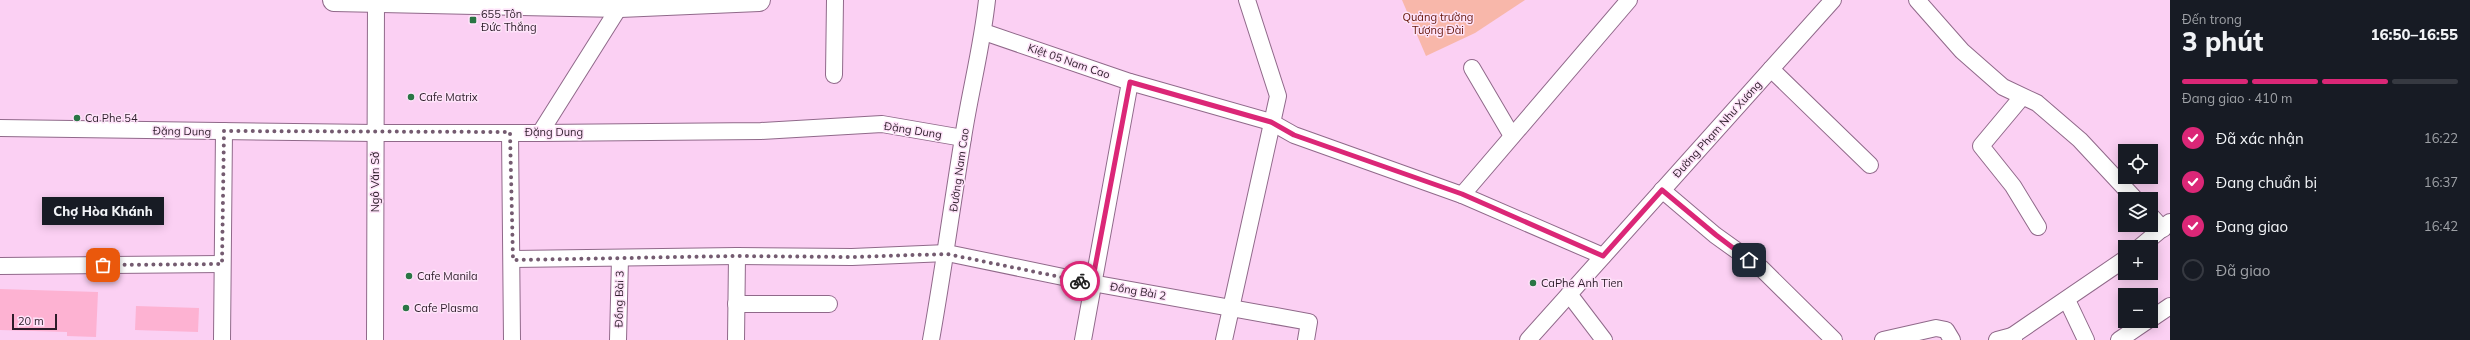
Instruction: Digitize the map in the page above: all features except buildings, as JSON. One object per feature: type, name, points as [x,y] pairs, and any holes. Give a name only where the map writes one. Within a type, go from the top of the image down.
[{"type":"highway","points":[[334,0],[620,6],[759,0]]},
{"type":"street","name":"Ngô Văn Sở","points":[[376,0],[376,340]]},
{"type":"street","points":[[834,74],[835,0]]},
{"type":"street","name":"Đường Nam Cao","points":[[931,340],[947,254],[963,138],[984,32],[987,0]]},
{"type":"street","points":[[1224,340],[1230,307],[1278,96],[1247,0]]},
{"type":"street","points":[[1462,194],[1629,0]]},
{"type":"street","name":"Đường Phạm Như Xương","points":[[1528,340],[1833,0]]},
{"type":"street","points":[[1917,0],[1962,51],[2003,87],[2022,97],[2037,102],[2080,140],[2128,192]]},
{"type":"street","points":[[540,133],[620,6]]},
{"type":"street","name":"Kiệt 05 Nam Cao","points":[[984,32],[1130,82],[1271,122],[1294,135],[1462,194],[1603,256]]},
{"type":"street","points":[[1472,68],[1512,136]]},
{"type":"street","points":[[1771,69],[1870,165]]},
{"type":"street","points":[[1083,340],[1092,283],[1130,82]]},
{"type":"street","points":[[2022,97],[1981,146],[2013,186],[2038,227]]},
{"type":"street","name":"Đặng Dung","points":[[0,128],[375,133],[540,133],[761,131],[882,124],[963,138]]},
{"type":"street","points":[[222,340],[224,131]]},
{"type":"street","points":[[510,132],[513,260],[512,340]]},
{"type":"street","points":[[1662,190],[1716,235],[1761,268],[1834,340]]},
{"type":"street","points":[[2149,240],[2167,225],[2158,220]]},
{"type":"street","name":"Đồng Bài 2","points":[[513,260],[737,256],[852,257],[947,254],[1092,283],[1309,322],[1306,340]]},
{"type":"street","points":[[736,340],[737,256]]},
{"type":"street","name":"Đồng Bài 3","points":[[618,340],[620,258]]},
{"type":"street","points":[[0,266],[222,264]]},
{"type":"street","points":[[2007,339],[2118,265]]},
{"type":"street","points":[[1569,294],[1604,340]]},
{"type":"street","points":[[2067,300],[2086,340]]},
{"type":"street","points":[[736,304],[829,304]]},
{"type":"street","points":[[2158,314],[2170,306]]},
{"type":"street","points":[[1883,340],[1936,328],[1946,330],[1952,340]]},
{"type":"street","points":[[2120,340],[2137,328]]},
{"type":"green space","name":"Quảng trường Tượng Đài","points":[[1402,0],[1525,0],[1475,33],[1426,56]]},
{"type":"way so far","points":[[103,265],[222,264],[224,131],[375,133],[510,132],[513,260],[737,256],[852,257],[947,254],[960,255],[1080,281]]},
{"type":"place","name":"655 Tôn Đức Thắng","points":[[473,20]]},
{"type":"place","name":"Cafe Matrix","points":[[411,97]]},
{"type":"place","name":"Ca Phe 54","points":[[77,118]]},
{"type":"place","name":"Chợ Hòa Khánh","points":[[103,265]]},
{"type":"place","name":"Cafe Manila","points":[[409,276]]},
{"type":"place","name":"CaPhe Anh Tien","points":[[1533,283]]},
{"type":"place","name":"Cafe Plasma","points":[[406,308]]},
{"type":"route","points":[[1080,281],[1092,283],[1130,82],[1271,122],[1294,135],[1462,194],[1603,256],[1662,190],[1716,235],[1749,260]]}]
